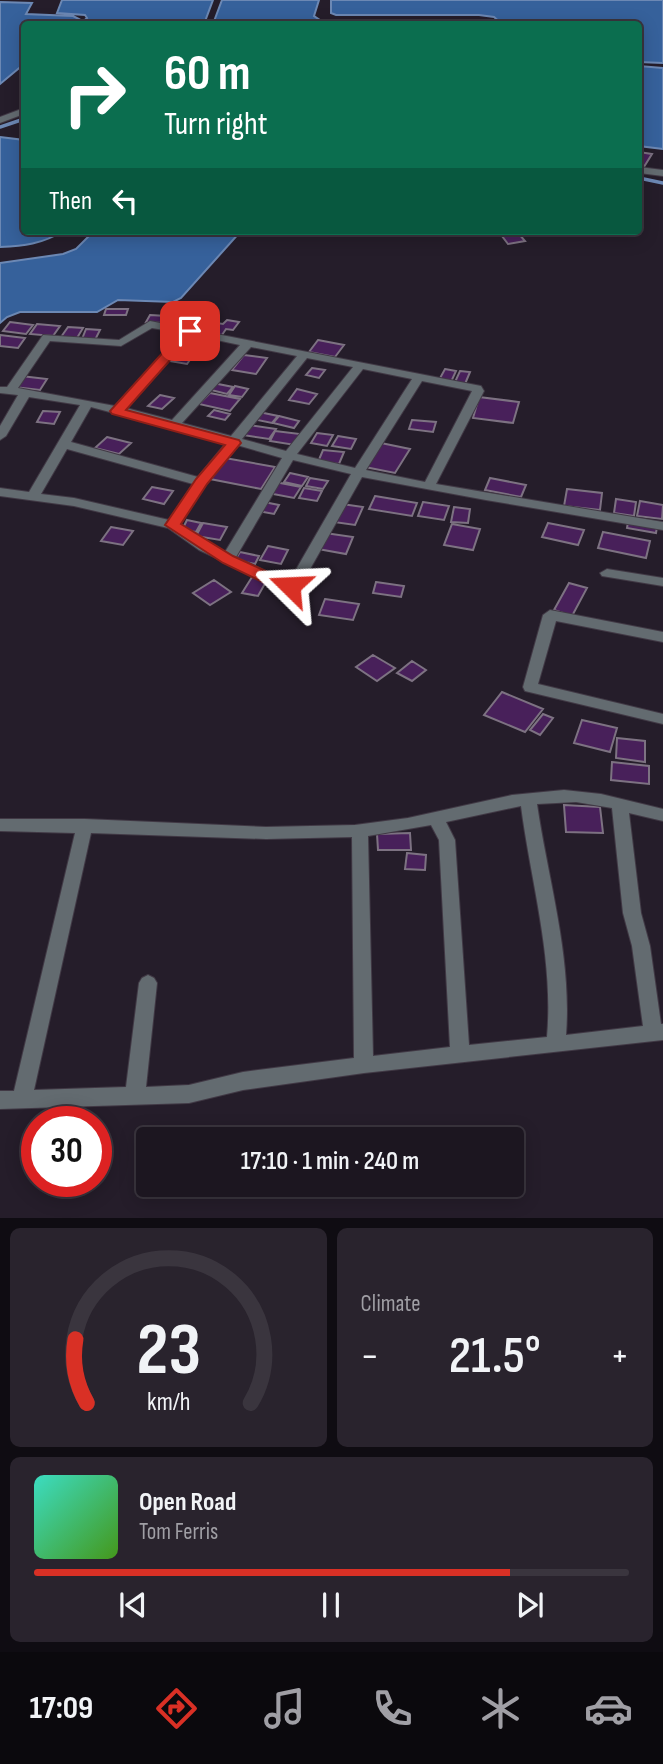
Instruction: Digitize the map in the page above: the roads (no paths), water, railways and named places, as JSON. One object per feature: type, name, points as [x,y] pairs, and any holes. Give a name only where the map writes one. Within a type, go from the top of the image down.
[{"type":"street","points":[[0,120],[21,111]]},
{"type":"street","points":[[642,170],[663,173]]},
{"type":"street","points":[[5,390],[47,337],[121,343],[150,324],[473,386],[478,391],[429,486]]},
{"type":"street","points":[[117,411],[190,331]]},
{"type":"street","points":[[174,425],[248,343]]},
{"type":"street","points":[[172,525],[201,482],[305,353]]},
{"type":"street","points":[[228,559],[289,456],[361,364]]},
{"type":"street","points":[[0,492],[34,495],[172,525],[228,559],[290,586],[300,575],[358,473],[419,377]]},
{"type":"street","points":[[5,390],[117,411],[358,473],[663,526]]},
{"type":"street","points":[[0,436],[26,393]]},
{"type":"street","points":[[34,495],[86,405]]},
{"type":"street","points":[[64,444],[201,482]]},
{"type":"street","points":[[607,573],[663,582]]},
{"type":"street","points":[[663,637],[550,615],[530,687],[663,719]]},
{"type":"street","points":[[0,825],[85,825],[198,833],[282,835],[360,831],[436,819],[528,799],[581,796],[663,815]]},
{"type":"street","points":[[528,799],[532,838],[551,933],[559,1023],[556,1045]]},
{"type":"street","points":[[0,1100],[189,1094],[243,1081],[364,1065],[658,1033],[632,913],[620,806]]},
{"type":"street","points":[[436,819],[447,840],[460,1054]]},
{"type":"street","points":[[22,1099],[85,825]]},
{"type":"street","points":[[360,831],[364,1065]]},
{"type":"street","points":[[135,1096],[148,983]]},
{"type":"water","points":[[62,0],[213,0],[205,21],[84,21],[87,18],[85,15],[57,13]]},
{"type":"water","points":[[222,0],[319,0],[314,16],[320,20],[476,21],[214,21]]},
{"type":"water","points":[[331,0],[663,0],[663,63],[642,62],[642,21],[499,21],[494,17],[479,15],[331,13]]},
{"type":"water","points":[[0,2],[32,3],[26,14],[73,16],[79,19],[21,21],[21,66],[0,84]]},
{"type":"water","points":[[642,66],[663,68],[663,149],[642,146]]},
{"type":"water","points":[[0,137],[21,140],[21,235],[56,235],[33,244],[0,247]]},
{"type":"water","points":[[90,235],[237,235],[181,298],[173,302],[118,300],[97,312],[20,312],[0,323],[0,263],[63,254],[76,249]]},
{"type":"waterway","points":[[0,127],[21,120]]},
{"type":"waterway","points":[[642,179],[663,183]]}]
